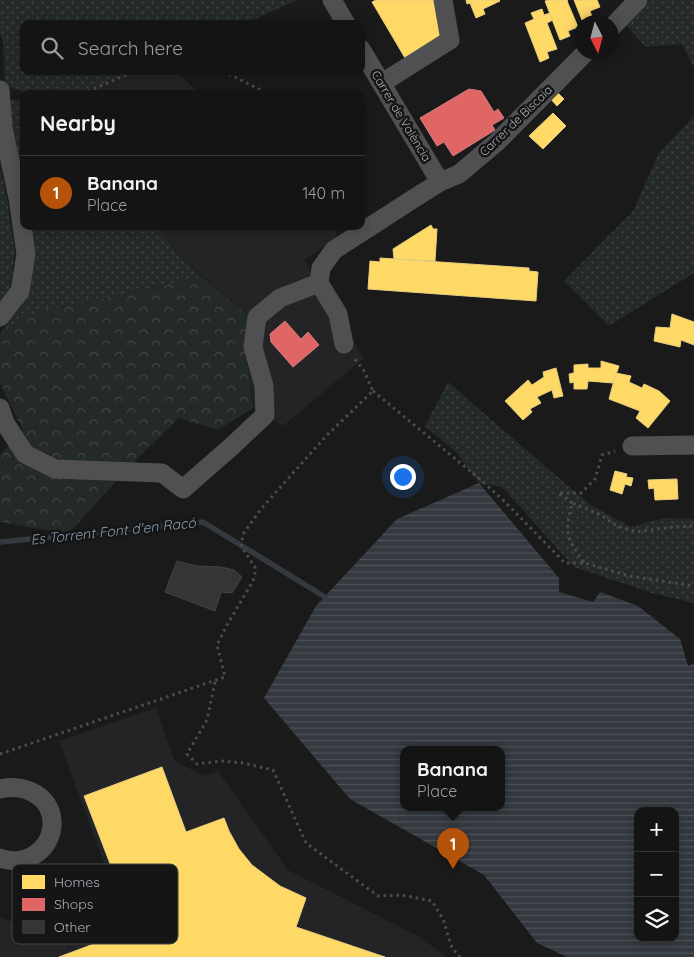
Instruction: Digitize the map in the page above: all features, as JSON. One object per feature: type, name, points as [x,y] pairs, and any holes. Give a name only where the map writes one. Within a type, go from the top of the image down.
[{"type":"street","points":[[332,0],[344,20]]},
{"type":"street","points":[[382,83],[450,40],[443,0]]},
{"type":"street","points":[[619,20],[638,0]]},
{"type":"street","name":"Carrer de València","points":[[365,55],[440,182]]},
{"type":"street","name":"Carrer de Biscaia","points":[[318,283],[321,268],[334,250],[440,182],[460,174],[497,142],[578,60]]},
{"type":"street","points":[[0,90],[3,128],[20,212]]},
{"type":"street","points":[[0,318],[20,291],[26,254],[23,230]]},
{"type":"street","points":[[0,408],[5,423],[25,454],[55,469],[162,473],[183,489],[265,414],[264,386],[253,347],[257,317],[280,298],[318,283],[338,314],[344,344]]},
{"type":"street","points":[[632,446],[694,445]]},
{"type":"street","points":[[0,789],[9,787],[22,788],[34,792],[44,801],[50,814],[52,826],[47,842],[39,852],[28,859],[15,862],[1,859]]},
{"type":"path","points":[[91,90],[126,75]]},
{"type":"path","points":[[231,75],[261,90]]},
{"type":"path","points":[[344,344],[364,371],[373,391],[481,480],[565,563],[585,563],[629,576],[694,586]]},
{"type":"path","points":[[0,754],[225,677],[217,646],[253,581],[256,570],[241,546],[243,534],[261,509],[327,434],[373,391]]},
{"type":"path","points":[[632,446],[602,455],[595,479],[581,493],[558,493],[572,503],[601,515],[617,526],[637,532],[673,526],[694,526]]},
{"type":"path","points":[[572,503],[567,524],[569,541],[585,563]]},
{"type":"path","points":[[215,681],[207,720],[187,754],[197,764],[221,761],[244,763],[272,770],[306,843],[378,896],[402,895],[432,901],[443,919],[452,948],[460,957]]},
{"type":"shaded area","points":[[123,75],[181,75],[195,90],[88,90]]},
{"type":"shaded area","points":[[160,230],[335,230],[338,237],[304,260],[364,358],[283,426],[254,408],[246,351],[249,316],[176,254]]},
{"type":"shaded area","points":[[479,483],[559,578],[559,592],[593,602],[600,592],[638,606],[680,639],[688,666],[694,664],[694,957],[567,957],[537,943],[484,875],[350,799],[264,698],[316,606],[397,519]]},
{"type":"shaded area","points":[[156,708],[174,760],[203,776],[218,771],[288,870],[418,936],[447,957],[0,957],[0,917],[12,922],[12,944],[178,944],[178,864],[104,864],[59,741]]},
{"type":"green space","points":[[0,0],[297,0],[253,20],[20,20],[20,75],[124,75],[87,90],[20,90],[5,84],[3,42],[0,34]]},
{"type":"green space","points":[[650,0],[694,0],[694,68],[682,44],[645,47],[625,23]]},
{"type":"green space","points":[[6,99],[20,101],[20,180]]},
{"type":"green space","points":[[694,116],[694,273],[609,326],[564,281],[633,211],[659,153]]},
{"type":"green space","points":[[0,166],[15,253],[10,289],[0,301]]},
{"type":"green space","points":[[28,230],[160,230],[176,254],[202,277],[34,313],[0,334],[30,287]]},
{"type":"green space","points":[[202,277],[249,316],[246,351],[253,408],[218,430],[179,418],[132,464],[68,534],[0,522],[0,455],[23,430],[0,383],[0,334],[34,313]]},
{"type":"green space","points":[[448,382],[589,504],[631,527],[664,518],[694,519],[694,603],[652,593],[574,567],[502,487],[479,483],[456,452],[425,426]]},
{"type":"building: Homes","points":[[376,0],[437,0],[444,36],[405,58],[372,2]]},
{"type":"building: Homes","points":[[466,0],[500,1],[483,9],[485,14],[476,18],[470,3],[467,4]]},
{"type":"building: Homes","points":[[568,0],[574,18],[574,29],[568,31],[570,36],[560,40],[545,1]]},
{"type":"building: Homes","points":[[574,0],[597,0],[600,7],[590,11],[591,15],[580,15]]},
{"type":"building: Homes","points":[[542,9],[544,15],[550,13],[553,20],[547,23],[557,49],[547,52],[549,58],[540,62],[525,23],[534,19],[531,13]]},
{"type":"building: Homes","points":[[556,91],[564,99],[557,106],[549,97]]},
{"type":"building: Homes","points":[[553,113],[566,126],[543,149],[529,136]]},
{"type":"building: Homes","points":[[431,225],[433,229],[437,229],[435,261],[394,259],[393,249]]},
{"type":"building: Homes","points":[[380,258],[529,268],[529,271],[538,272],[536,301],[368,289],[370,261],[380,262]]},
{"type":"building: Homes","points":[[672,314],[694,322],[694,345],[681,340],[680,347],[654,341],[656,327],[670,328]]},
{"type":"building: Homes","points":[[601,361],[619,366],[613,383],[588,381],[587,389],[574,389],[574,382],[570,383],[569,374],[574,373],[574,365],[588,364],[588,368],[601,368]]},
{"type":"building: Homes","points":[[556,368],[563,396],[554,398],[552,390],[537,397],[541,403],[530,409],[532,412],[523,420],[505,401],[528,380],[532,385],[544,377],[543,372]]},
{"type":"building: Homes","points":[[616,373],[631,376],[629,382],[642,388],[644,384],[659,391],[670,401],[648,428],[636,418],[640,411],[609,399]]},
{"type":"building: Homes","points":[[615,471],[627,474],[626,477],[633,478],[631,486],[625,484],[622,494],[610,490]]},
{"type":"building: Homes","points":[[677,479],[678,499],[655,500],[654,488],[649,489],[648,480]]},
{"type":"building: Homes","points":[[162,767],[186,832],[224,818],[239,849],[252,865],[280,886],[306,898],[296,927],[385,957],[59,957],[94,944],[178,944],[178,864],[110,864],[84,796]]},
{"type":"building: Shops","points":[[469,89],[481,91],[494,112],[498,109],[504,118],[492,125],[495,130],[453,156],[444,142],[437,146],[420,118]]},
{"type":"building: Shops","points":[[285,321],[301,339],[308,332],[319,345],[293,367],[271,342],[270,334]]},
{"type":"building: Other","points":[[177,561],[197,566],[221,567],[234,570],[242,577],[232,593],[221,592],[215,611],[165,592]]},
{"type":"waterway","name":"Es Torrent Font d'en Racó","points":[[0,542],[203,522],[325,597]]},
{"type":"place","name":"Banana","points":[[453,869]]}]
